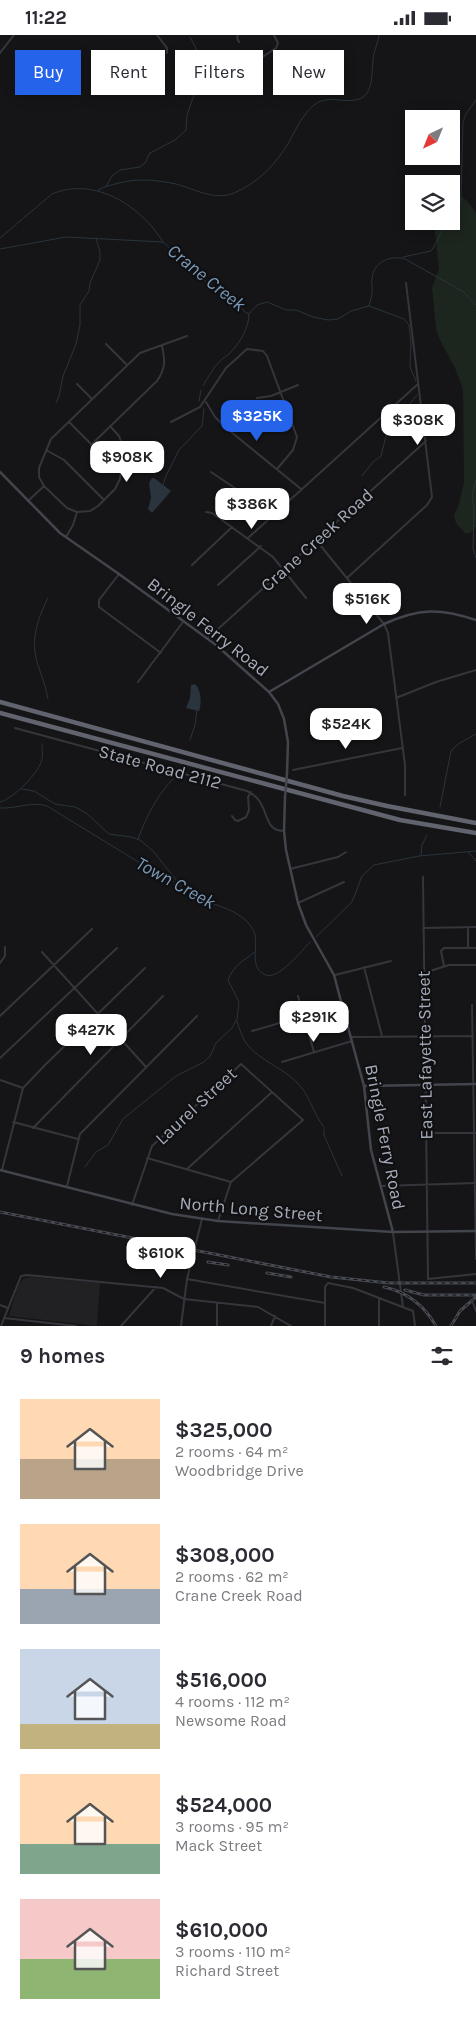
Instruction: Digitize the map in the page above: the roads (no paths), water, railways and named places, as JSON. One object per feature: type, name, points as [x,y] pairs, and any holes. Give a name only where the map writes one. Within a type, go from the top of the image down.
[{"type":"highway","points":[[0,702],[343,796],[476,823]]},
{"type":"highway","points":[[0,713],[400,820],[476,833]]},
{"type":"street","points":[[0,53],[14,35]]},
{"type":"street","points":[[157,35],[167,48],[167,53]]},
{"type":"street","points":[[238,35],[236,38],[240,42]]},
{"type":"street","points":[[263,57],[276,48],[278,43],[274,35]]},
{"type":"street","points":[[230,79],[223,88],[219,87],[221,81],[230,79]]},
{"type":"street","points":[[347,577],[431,500],[432,493],[406,283]]},
{"type":"street","points":[[110,426],[119,436],[123,447],[120,479],[115,489],[104,501],[90,511],[77,512],[67,508],[44,486],[40,477],[39,468],[51,439],[140,353],[188,336]]},
{"type":"street","points":[[106,344],[127,365]]},
{"type":"street","points":[[91,445],[164,372],[165,359],[162,346]]},
{"type":"street","points":[[171,422],[195,411],[206,401],[222,373],[247,349],[258,349],[267,356],[297,437],[293,449],[277,469]]},
{"type":"street","points":[[77,384],[92,399]]},
{"type":"street","points":[[248,537],[418,384]]},
{"type":"street","points":[[257,398],[281,392],[298,385]]},
{"type":"street","points":[[206,401],[215,417],[225,427],[302,489]]},
{"type":"street","points":[[69,421],[105,458],[122,461]]},
{"type":"street","name":"Crane Creek Road","points":[[207,639],[426,441]]},
{"type":"street","points":[[46,450],[64,460],[104,501]]},
{"type":"street","name":"Bringle Ferry Road","points":[[0,472],[66,537],[119,574],[235,661],[269,692],[278,705],[284,719],[288,742],[284,831],[290,869],[298,903],[306,925],[334,975],[364,1086],[371,1150],[392,1232]]},
{"type":"street","points":[[211,472],[254,501],[270,517]]},
{"type":"street","points":[[28,501],[44,486]]},
{"type":"street","points":[[66,537],[73,525],[77,512]]},
{"type":"street","points":[[206,512],[212,513],[248,537],[273,557],[306,598]]},
{"type":"street","points":[[192,565],[232,527]]},
{"type":"street","points":[[316,540],[384,625],[389,638],[404,765],[405,795]]},
{"type":"street","points":[[218,585],[260,546]]},
{"type":"street","points":[[119,574],[99,600],[98,605],[102,610],[160,653]]},
{"type":"street","points":[[269,692],[384,625],[402,617],[435,610],[476,620]]},
{"type":"street","points":[[138,682],[184,622]]},
{"type":"street","points":[[396,698],[436,682],[476,670]]},
{"type":"street","name":"State Road 2112","points":[[15,729],[251,792]]},
{"type":"street","points":[[293,770],[402,748]]},
{"type":"street","points":[[232,815],[238,821],[246,817],[249,810],[248,797],[251,792],[261,800],[272,827],[277,831],[284,831]]},
{"type":"street","points":[[290,869],[338,857],[346,852]]},
{"type":"street","name":"East Lafayette Street","points":[[423,877],[428,1279],[476,1274]]},
{"type":"street","points":[[298,903],[344,883]]},
{"type":"street","points":[[468,927],[468,948]]},
{"type":"street","points":[[423,928],[476,927]]},
{"type":"street","points":[[0,1016],[92,929]]},
{"type":"street","points":[[0,962],[5,956],[5,947]]},
{"type":"street","points":[[0,1058],[117,948]]},
{"type":"street","points":[[444,966],[441,951],[444,948],[476,948]]},
{"type":"street","points":[[42,952],[146,1067]]},
{"type":"street","points":[[334,975],[391,961]]},
{"type":"street","points":[[424,973],[432,972],[444,966],[476,965]]},
{"type":"street","points":[[364,967],[382,1036]]},
{"type":"street","points":[[1,1170],[23,1088],[145,968]]},
{"type":"street","points":[[33,1128],[162,996]]},
{"type":"street","points":[[298,996],[314,1052]]},
{"type":"street","points":[[252,1031],[342,1005]]},
{"type":"street","points":[[472,1005],[476,1259]]},
{"type":"street","points":[[67,1186],[78,1139],[86,1126],[197,1016]]},
{"type":"street","points":[[351,1037],[473,1036]]},
{"type":"street","points":[[282,1062],[352,1041]]},
{"type":"street","name":"Laurel Street","points":[[132,1205],[152,1146],[242,1064],[272,1092]]},
{"type":"street","points":[[0,1080],[23,1088]]},
{"type":"street","points":[[364,1086],[474,1085]]},
{"type":"street","points":[[187,1169],[272,1092],[303,1120],[231,1182],[218,1221]]},
{"type":"street","points":[[13,1122],[78,1139]]},
{"type":"street","points":[[426,1133],[475,1133]]},
{"type":"street","points":[[147,1158],[231,1182]]},
{"type":"street","name":"North Long Street","points":[[1,1170],[67,1186],[132,1205],[202,1219],[392,1232],[476,1231]]},
{"type":"street","points":[[380,1186],[475,1183]]},
{"type":"street","points":[[180,1326],[187,1279],[202,1219]]},
{"type":"street","points":[[392,1232],[402,1289],[403,1307]]},
{"type":"street","points":[[1,1326],[21,1276],[27,1275],[156,1287],[163,1288],[184,1299],[251,1305],[264,1309],[291,1326]]},
{"type":"street","points":[[187,1279],[325,1303]]},
{"type":"street","points":[[325,1326],[325,1287],[327,1284],[348,1287],[403,1307],[414,1313],[415,1326]]},
{"type":"street","points":[[120,1326],[156,1287]]},
{"type":"street","points":[[379,1297],[379,1326]]},
{"type":"street","points":[[217,1303],[217,1326]]},
{"type":"street","points":[[473,1303],[476,1311]]},
{"type":"street","points":[[0,1305],[8,1308]]},
{"type":"street","points":[[271,1326],[275,1315]]},
{"type":"street","points":[[4,1318],[76,1326]]},
{"type":"waterway","points":[[98,190],[126,181],[140,180],[169,183],[219,196],[243,189],[259,178],[272,165],[284,150],[303,117],[314,105],[326,100],[350,101],[364,97],[370,86],[373,58],[379,35]]},
{"type":"waterway","points":[[106,186],[112,176],[120,170],[140,167],[145,163],[150,153],[175,140],[186,130],[187,115],[201,75],[198,52],[190,37]]},
{"type":"waterway","points":[[460,202],[463,122],[476,100]]},
{"type":"waterway","points":[[0,238],[52,194],[68,189],[84,189],[100,192],[130,206],[154,229],[163,242]]},
{"type":"waterway","points":[[403,257],[431,251],[443,230]]},
{"type":"waterway","name":"Crane Creek","points":[[0,249],[66,237],[163,242],[207,282],[227,293],[249,314],[257,305],[267,302],[286,310],[296,310],[313,317],[328,320],[338,319],[351,311],[369,306],[373,272],[376,267],[389,259],[400,258],[464,292],[476,305]]},
{"type":"waterway","points":[[56,403],[63,376],[76,344],[80,325],[80,305],[89,291],[90,283],[100,260],[96,238]]},
{"type":"waterway","points":[[369,306],[404,319],[409,325],[411,343],[410,367],[416,381]]},
{"type":"waterway","points":[[203,386],[216,366],[234,349],[240,340],[246,330],[249,314]]},
{"type":"waterway","points":[[199,401],[201,390]]},
{"type":"waterway","points":[[362,476],[373,462],[381,456],[386,436],[398,429],[408,406],[417,395]]},
{"type":"waterway","points":[[163,485],[179,450],[202,426],[204,409]]},
{"type":"waterway","points":[[476,480],[472,495],[474,509],[473,549],[476,558]]},
{"type":"waterway","points":[[48,598],[38,623],[35,647],[48,699]]},
{"type":"waterway","points":[[190,740],[197,710]]},
{"type":"waterway","points":[[440,807],[451,751],[458,744],[476,734]]},
{"type":"waterway","points":[[0,802],[12,796],[31,778],[42,759],[42,744]]},
{"type":"waterway","points":[[138,839],[154,805],[176,776]]},
{"type":"waterway","points":[[22,789],[34,791],[55,804],[75,807],[86,813],[109,834],[140,840],[153,851],[177,881]]},
{"type":"waterway","name":"Town Creek","points":[[0,808],[35,804],[47,806],[158,874],[180,885],[196,897],[241,916],[255,933],[255,960],[260,972],[266,975],[277,973],[283,969],[310,942]]},
{"type":"waterway","points":[[421,855],[422,845],[427,835]]},
{"type":"waterway","name":"Town Creek","points":[[316,937],[352,902],[362,876],[374,865],[419,856],[476,851]]},
{"type":"waterway","points":[[468,852],[476,861]]},
{"type":"waterway","points":[[85,1167],[96,1152],[108,1145],[123,1119],[176,1076],[204,1062],[210,1056],[216,1043],[232,1028],[237,1019],[239,1002],[228,980],[230,975],[236,967],[255,952]]},
{"type":"waterway","points":[[237,1021],[243,1038],[252,1050],[295,1080],[301,1087],[324,1127]]},
{"type":"waterway","points":[[324,1129],[324,1135],[342,1176]]},
{"type":"railway","points":[[0,1212],[331,1277],[389,1283],[476,1283]]},
{"type":"railway","points":[[208,1262],[228,1265]]},
{"type":"railway","points":[[267,1273],[291,1277]]},
{"type":"railway","points":[[384,1287],[400,1292],[414,1301],[426,1312],[436,1326]]},
{"type":"railway","points":[[405,1290],[424,1295],[475,1295]]},
{"type":"railway","points":[[451,1326],[460,1311],[476,1297]]}]
